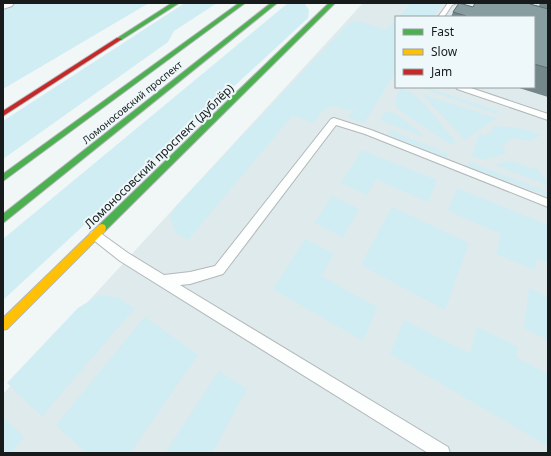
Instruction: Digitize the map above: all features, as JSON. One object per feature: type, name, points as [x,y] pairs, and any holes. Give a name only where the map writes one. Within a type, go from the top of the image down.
[{"type":"main road","points":[[3,114],[176,3]]},
{"type":"main road","name":"Ломоносовский проспект","points":[[3,178],[242,3]]},
{"type":"main road","name":"Ломоносовский проспект","points":[[3,219],[274,3]]},
{"type":"main road","name":"Ломоносовский проспект (дублёр)","points":[[3,325],[327,5]]},
{"type":"street","points":[[3,5],[8,3]]},
{"type":"lane","points":[[442,16],[450,4],[454,3]]},
{"type":"lane","points":[[463,88],[548,117]]},
{"type":"lane","points":[[164,281],[190,278],[219,270],[334,121],[363,130],[548,203]]},
{"type":"lane","points":[[95,235],[124,257],[442,453]]},
{"type":"shaded area","points":[[15,3],[149,3],[3,89],[3,9]]},
{"type":"shaded area","points":[[185,3],[217,3],[174,31],[168,42],[3,159],[3,121]]},
{"type":"shaded area","points":[[288,3],[305,4],[309,10],[308,18],[3,300],[3,239]]},
{"type":"shaded area","points":[[363,3],[548,3],[548,453],[3,453],[3,394]]},
{"type":"shaded area","points":[[411,3],[443,3],[434,16],[400,16]]},
{"type":"shaded area","points":[[395,19],[395,74],[364,123],[348,118],[359,101],[351,111],[333,105],[323,111],[313,123],[293,115],[188,240],[176,233],[170,217],[176,206],[349,23],[358,21],[386,30]]},
{"type":"shaded area","points":[[421,88],[428,88],[498,111],[497,114]]},
{"type":"shaded area","points":[[400,89],[411,92],[424,104],[455,141],[454,145],[448,143],[397,108],[395,99]]},
{"type":"shaded area","points":[[423,95],[496,118],[465,140]]},
{"type":"shaded area","points":[[385,112],[395,113],[423,135],[421,136],[380,120]]},
{"type":"shaded area","points":[[495,126],[524,129],[541,135],[531,141],[513,138],[502,146],[507,153],[482,160],[472,156],[479,134],[485,136],[494,131],[492,128]]},
{"type":"shaded area","points":[[390,130],[448,154],[447,158],[387,134]]},
{"type":"shaded area","points":[[362,150],[437,180],[428,202],[376,179],[367,195],[341,183]]},
{"type":"shaded area","points":[[510,161],[538,170],[548,182],[548,185],[494,165]]},
{"type":"shaded area","points":[[469,162],[548,192],[548,196],[467,166]]},
{"type":"shaded area","points":[[457,188],[548,225],[548,263],[537,259],[535,270],[496,254],[501,234],[448,211]]},
{"type":"shaded area","points":[[332,196],[359,209],[343,237],[315,223]]},
{"type":"shaded area","points":[[392,207],[469,243],[445,310],[361,265]]},
{"type":"shaded area","points":[[305,239],[334,254],[321,276],[377,307],[363,341],[273,289]]},
{"type":"shaded area","points":[[529,288],[548,297],[548,340],[524,328]]},
{"type":"shaded area","points":[[99,295],[119,298],[134,309],[42,416],[7,383],[78,308]]},
{"type":"shaded area","points":[[145,317],[198,355],[130,453],[86,453],[56,425]]},
{"type":"shaded area","points":[[404,320],[470,354],[477,327],[518,347],[516,357],[548,374],[548,446],[390,354]]},
{"type":"shaded area","points":[[219,371],[247,389],[212,453],[165,453]]},
{"type":"shaded area","points":[[3,417],[24,437],[11,453],[3,453]]},
{"type":"building","points":[[459,3],[473,7],[475,3],[531,3],[530,4],[548,9],[548,68],[535,64],[535,16],[466,16],[453,12]]},
{"type":"traffic: fast","points":[[119,39],[176,3]]},
{"type":"traffic: fast","points":[[3,178],[242,3]]},
{"type":"traffic: fast","points":[[3,219],[274,3]]},
{"type":"traffic: fast","points":[[102,228],[332,3]]},
{"type":"traffic: slow","points":[[3,325],[102,228]]},
{"type":"traffic: jam","points":[[3,114],[119,39]]}]
